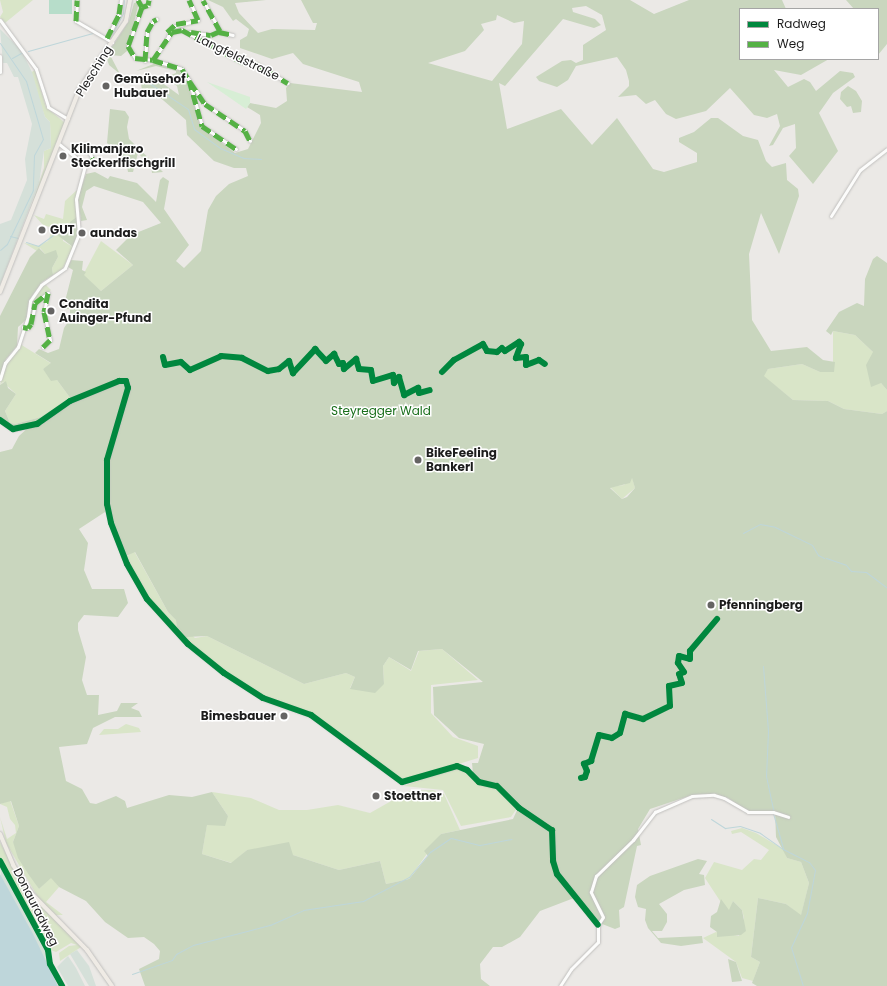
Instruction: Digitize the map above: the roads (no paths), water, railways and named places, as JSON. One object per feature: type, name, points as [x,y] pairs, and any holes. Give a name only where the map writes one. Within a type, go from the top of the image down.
[{"type":"main road","name":"Plesching","points":[[0,292],[82,85],[126,20],[130,0]]},
{"type":"main road","points":[[0,834],[13,865],[31,892],[87,950],[112,986]]},
{"type":"street","points":[[77,0],[76,21],[112,42]]},
{"type":"street","points":[[107,38],[119,14],[121,0]]},
{"type":"street","points":[[138,0],[142,7],[128,46],[135,58],[145,61],[153,60],[178,66],[205,104],[245,131],[250,141]]},
{"type":"street","points":[[142,7],[148,5],[149,0]]},
{"type":"street","name":"Langfeldstraße","points":[[166,42],[172,27],[198,20],[189,0]]},
{"type":"street","name":"Langfeldstraße","points":[[153,60],[175,31],[211,35],[219,32],[219,24],[203,0]]},
{"type":"street","points":[[145,61],[147,32],[153,21],[157,19]]},
{"type":"street","points":[[0,20],[36,69],[48,107],[68,119]]},
{"type":"street","name":"Langfeldstraße","points":[[187,32],[288,83]]},
{"type":"street","points":[[219,32],[233,34]]},
{"type":"street","points":[[0,56],[0,72]]},
{"type":"street","points":[[189,80],[202,126],[236,150]]},
{"type":"street","points":[[0,379],[5,363],[18,347],[30,301],[41,285],[64,268],[76,243],[80,223],[77,196],[85,165],[59,144]]},
{"type":"street","points":[[85,144],[92,158]]},
{"type":"street","points":[[831,216],[860,170],[887,149]]},
{"type":"street","points":[[24,327],[30,326],[35,303],[48,293],[44,317],[50,340],[43,348]]},
{"type":"street","points":[[0,420],[13,430],[38,424],[64,404],[119,381],[126,381],[128,388],[107,460],[107,504],[111,523],[127,564],[148,599],[188,644],[224,673],[262,698],[311,715],[402,782],[457,766],[467,770],[479,782],[497,786],[515,805],[552,830],[553,861],[557,874],[598,925]]},
{"type":"street","points":[[560,986],[571,969],[598,942],[598,925],[603,915],[591,892],[596,876],[633,840],[655,812],[692,796],[706,795],[724,798],[748,812],[773,812],[788,817]]},
{"type":"water","points":[[0,874],[33,934],[58,986],[0,986]]},
{"type":"waterway","points":[[112,34],[123,13],[124,0]]},
{"type":"waterway","points":[[28,51],[93,33]]},
{"type":"waterway","points":[[0,43],[26,81],[43,139],[34,155],[33,190],[7,244],[0,250]]},
{"type":"waterway","points":[[12,58],[23,52]]},
{"type":"waterway","points":[[149,83],[188,109],[194,129],[220,148],[243,158],[261,159]]},
{"type":"waterway","points":[[26,242],[38,246],[60,230]]},
{"type":"waterway","points":[[10,236],[18,238]]},
{"type":"waterway","points":[[743,533],[760,524],[775,527],[812,545],[818,555],[824,558]]},
{"type":"waterway","points":[[826,558],[846,565],[851,571],[866,572],[887,588]]},
{"type":"waterway","points":[[763,666],[768,731],[766,776],[773,810]]},
{"type":"waterway","points":[[773,813],[783,849],[809,862],[815,870],[807,913],[791,947],[803,986]]},
{"type":"waterway","points":[[711,819],[725,828],[740,826],[760,833],[783,849]]},
{"type":"waterway","points":[[132,974],[172,960],[176,954],[193,945],[270,925],[303,910],[363,901],[409,877],[430,852],[451,838],[480,845],[511,839]]},
{"type":"place","name":"Gemüsehof Hubauer","points":[[106,86]]},
{"type":"place","name":"Kilimanjaro Steckerlfischgrill","points":[[63,156]]},
{"type":"place","name":"GUT","points":[[42,230]]},
{"type":"place","name":"aundas","points":[[82,233]]},
{"type":"place","name":"Condita Auinger-Pfund","points":[[51,311]]},
{"type":"place","name":"BikeFeeling Bankerl","points":[[418,460]]},
{"type":"place","name":"Pfenningberg","points":[[711,605]]},
{"type":"place","name":"Bimesbauer","points":[[284,716]]},
{"type":"place","name":"Stoettner","points":[[376,796]]},
{"type":"park label","name":"Steyregger Wald","points":[[381,411]]}]
